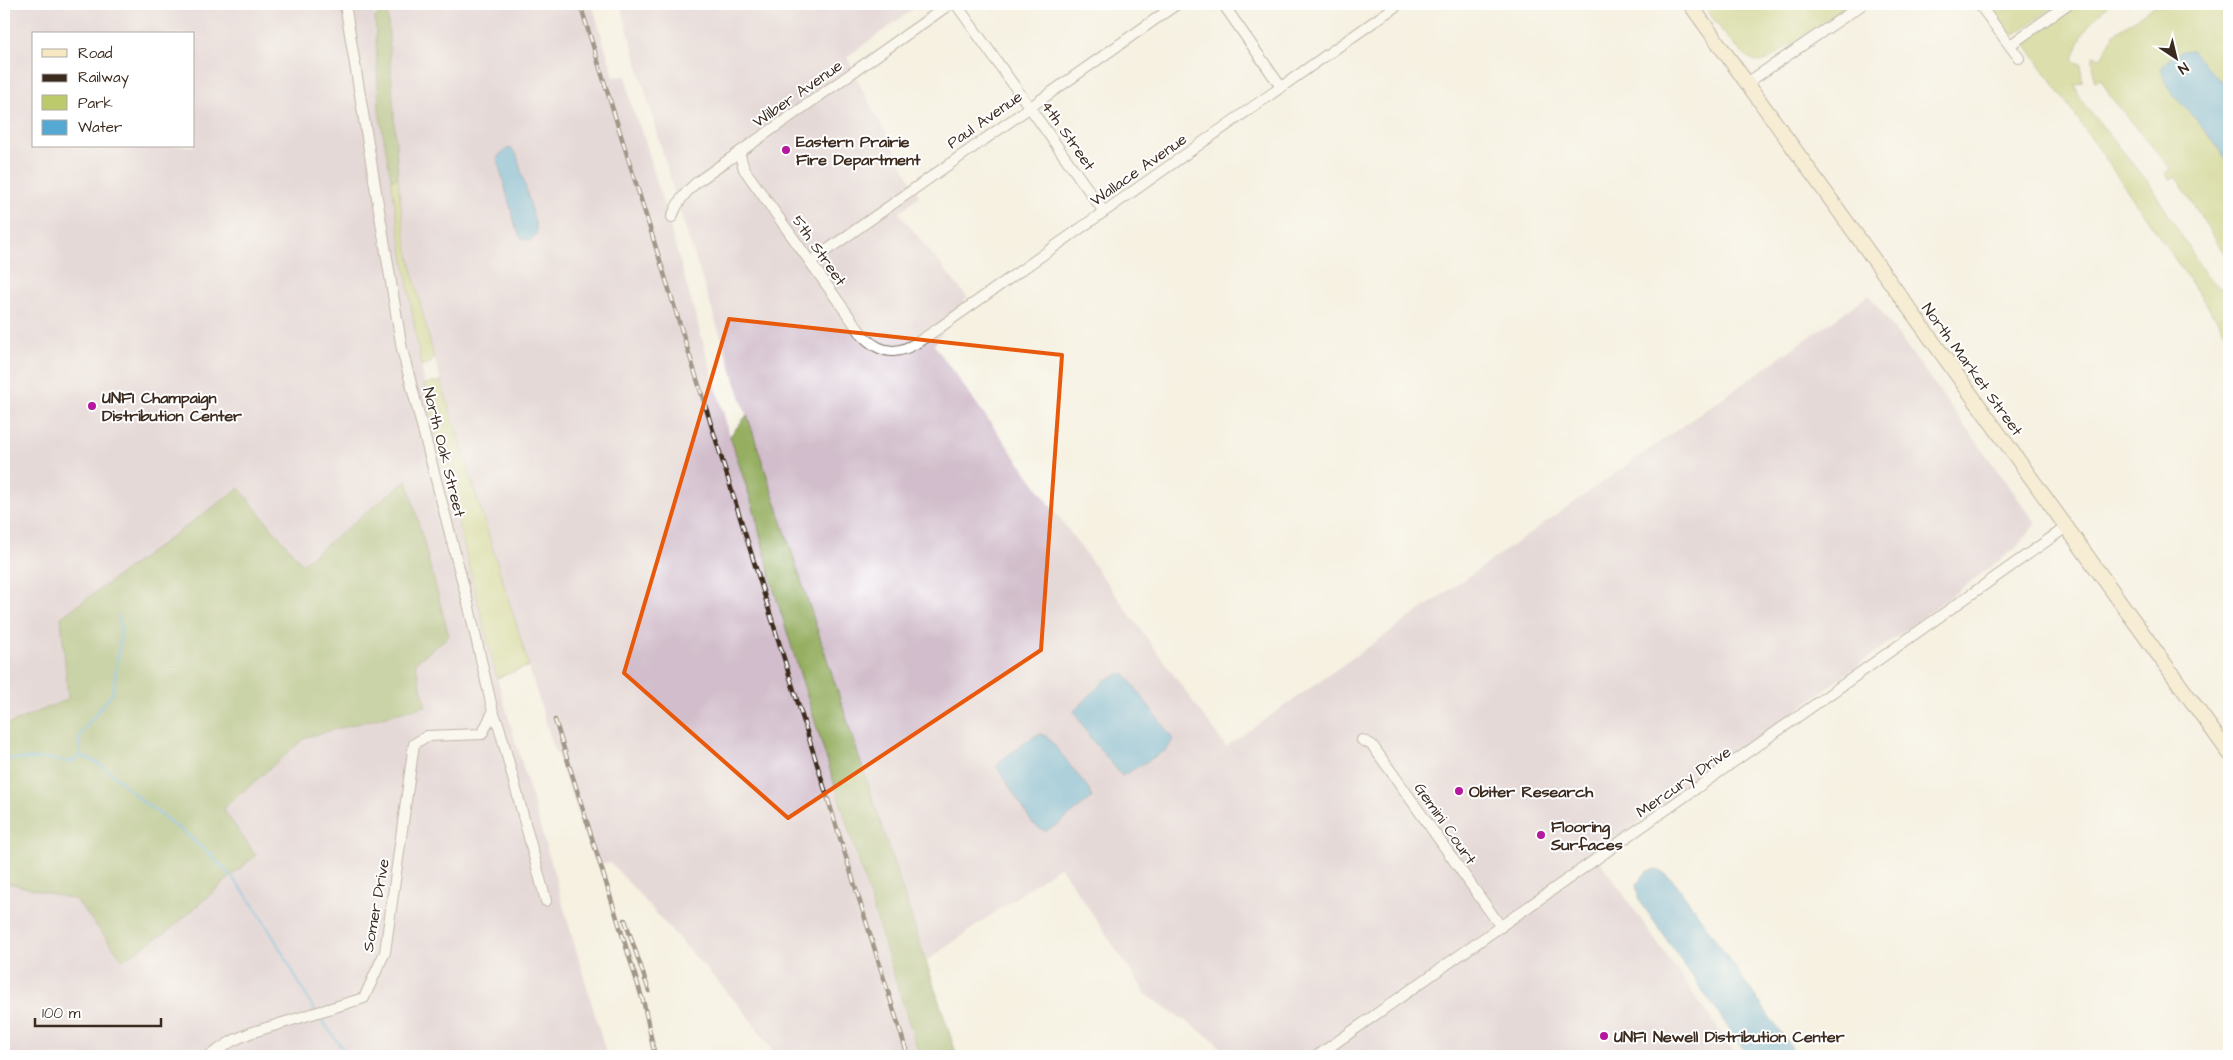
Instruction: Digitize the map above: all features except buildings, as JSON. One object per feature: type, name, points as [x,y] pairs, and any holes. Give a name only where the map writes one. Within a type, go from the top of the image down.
[{"type":"main road","name":"North Market Street","points":[[1690,4],[2229,753]]},
{"type":"street","name":"North Oak Street","points":[[345,4],[402,349],[461,576],[493,712],[499,726],[546,901]]},
{"type":"street","name":"Wilber Avenue","points":[[672,217],[675,206],[688,190],[950,4]]},
{"type":"street","name":"4th Street","points":[[956,4],[1030,105],[1104,212]]},
{"type":"street","name":"Paul Avenue","points":[[810,262],[1030,105],[1177,4]]},
{"type":"street","points":[[1223,4],[1281,88]]},
{"type":"street","name":"Wallace Avenue","points":[[890,352],[902,350],[913,345],[1400,4]]},
{"type":"street","points":[[1747,83],[1864,4]]},
{"type":"street","points":[[1979,4],[2019,58]]},
{"type":"street","points":[[2010,46],[2068,4]]},
{"type":"street","name":"5th Street","points":[[739,152],[744,169],[863,336],[877,348],[890,352]]},
{"type":"street","name":"Mercury Drive","points":[[1317,1056],[2066,528]]},
{"type":"street","name":"Somer Drive","points":[[209,1056],[239,1038],[364,998],[385,952],[414,744],[427,736],[482,734],[493,712]]},
{"type":"street","name":"Gemini Court","points":[[1362,740],[1372,745],[1501,928]]},
{"type":"highlighted area","points":[[729,319],[1062,355],[1041,650],[788,818],[624,673]]},
{"type":"shaded area","points":[[4,4],[375,4],[379,111],[427,398],[499,685],[607,1056],[4,1056],[4,882],[76,900],[123,959],[223,809],[306,737],[426,706],[415,663],[406,480],[302,565],[61,617],[69,699],[4,726]]},
{"type":"shaded area","points":[[387,4],[592,4],[614,77],[626,76],[631,105],[645,140],[730,436],[754,510],[774,590],[918,1056],[776,1056],[744,1011],[611,863],[596,864],[550,736],[434,358],[412,268],[399,195]]},
{"type":"shaded area","points":[[620,4],[920,4],[847,57],[919,196],[899,213],[967,297],[934,345],[1226,747],[1869,295],[2036,523],[2016,548],[1784,720],[1595,854],[1737,1056],[1225,1056],[1215,1041],[1146,994],[1060,866],[925,962],[680,212]]},
{"type":"green space","points":[[384,4],[387,4],[398,177],[391,180],[379,111],[375,18]]},
{"type":"green space","points":[[1702,4],[1849,4],[1771,58],[1759,62],[1752,60],[1736,47]]},
{"type":"green space","points":[[1986,4],[2059,4],[2013,35],[2004,30]]},
{"type":"green space","points":[[2079,4],[2110,4],[2087,28],[2073,59],[2074,62],[2081,64],[2082,82],[2075,85],[2080,99],[2149,183],[2207,277],[2229,294],[2229,337],[2025,43]]},
{"type":"green space","points":[[2157,4],[2226,4],[2229,8],[2229,89],[2189,51],[2180,52],[2173,56],[2161,69],[2172,95],[2193,115],[2229,163],[2229,261],[2176,177],[2170,180],[2165,174],[2171,169],[2110,96],[2101,79],[2094,81],[2093,56],[2101,58],[2115,33]]},
{"type":"green space","points":[[398,177],[407,246],[434,358],[431,363],[421,366],[391,180]]},
{"type":"green space","points":[[441,381],[529,666],[497,678],[424,384]]},
{"type":"green space","points":[[747,415],[957,1056],[919,1056],[774,590],[754,510],[730,436]]},
{"type":"green space","points":[[407,480],[449,636],[415,663],[426,706],[306,737],[223,809],[256,855],[172,928],[123,960],[76,900],[4,882],[4,726],[68,699],[61,617],[239,488],[302,564]]},
{"type":"water","points":[[2192,50],[2229,89],[2229,163],[2203,127],[2173,95],[2165,83],[2161,68],[2171,57],[2182,51]]},
{"type":"water","points":[[508,148],[512,149],[517,155],[537,230],[536,235],[529,241],[521,238],[516,228],[497,159]]},
{"type":"water","points":[[1121,673],[1126,675],[1173,739],[1168,749],[1122,776],[1089,736],[1074,711],[1105,680]]},
{"type":"water","points":[[1041,734],[1048,737],[1089,789],[1092,798],[1057,825],[1045,831],[1033,824],[997,767],[1000,761],[1036,735]]},
{"type":"water","points":[[1656,869],[1676,883],[1797,1056],[1748,1056],[1639,900],[1636,885],[1647,871]]},
{"type":"waterway","points":[[80,756],[79,740],[82,732],[113,692],[121,634],[119,616]]},
{"type":"waterway","points":[[4,759],[52,759],[68,762],[74,761],[80,756],[98,763],[209,854],[212,853],[213,858],[244,891],[257,910],[315,1011]]},
{"type":"waterway","points":[[318,1015],[348,1056]]},
{"type":"railway","points":[[580,4],[908,1056]]},
{"type":"railway","points":[[555,720],[644,1004],[655,1056]]},
{"type":"railway","points":[[625,920],[649,991]]},
{"type":"place","name":"Eastern Prairie Fire Department","points":[[786,150]]},
{"type":"place","name":"UNFI Champaign Distribution Center","points":[[92,406]]},
{"type":"place","name":"Obiter Research","points":[[1459,791]]},
{"type":"place","name":"Flooring Surfaces","points":[[1541,835]]},
{"type":"place","name":"UNFI Newell Distribution Center","points":[[1604,1036]]}]
